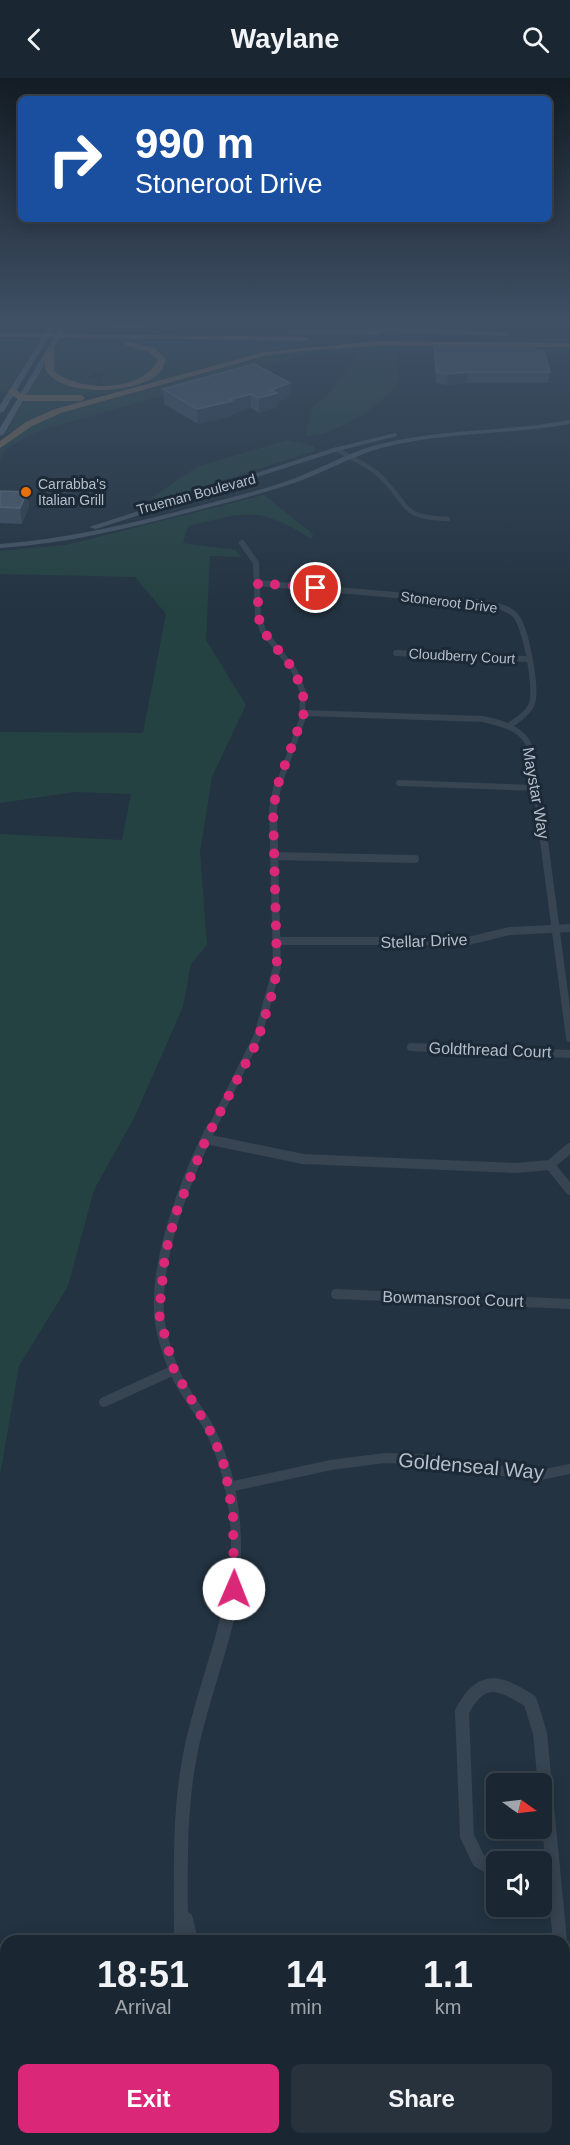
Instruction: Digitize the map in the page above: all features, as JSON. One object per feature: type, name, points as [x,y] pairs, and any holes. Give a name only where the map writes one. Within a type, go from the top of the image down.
[{"type":"highway","points":[[0,445],[29,424],[46,416]]},
{"type":"main road","points":[[0,434],[10,416]]},
{"type":"main road","name":"Trueman Boulevard","points":[[0,538],[33,538],[101,524],[336,449],[399,435],[512,427],[568,416]]},
{"type":"main road","name":"Trueman Boulevard","points":[[0,546],[32,545],[95,534],[272,487],[312,474],[376,447],[419,438],[515,431],[570,422]]},
{"type":"main road","points":[[348,458],[349,453],[358,447],[399,435]]},
{"type":"main road","points":[[312,474],[335,457],[336,449]]},
{"type":"main road","points":[[235,483],[273,477],[277,481],[272,487]]},
{"type":"main road","points":[[95,534],[101,524]]},
{"type":"street","points":[[336,449],[383,478],[406,510],[424,518],[448,519]]},
{"type":"street","points":[[181,1935],[182,1804],[191,1748],[225,1637],[234,1589],[234,1528],[229,1487],[213,1436],[174,1370],[159,1314],[165,1255],[176,1213],[206,1139],[257,1042],[274,988],[276,941],[273,809],[279,781],[304,713],[303,693],[294,670],[263,631],[258,616],[256,563],[242,543]]},
{"type":"street","name":"Stoneroot Drive","points":[[258,583],[475,602],[508,610],[521,622],[532,703],[509,726]]},
{"type":"street","name":"Cloudberry Court","points":[[396,654],[527,659]]},
{"type":"street","name":"Maystar Way","points":[[304,713],[469,718],[509,726],[522,735],[531,746],[570,1038]]},
{"type":"street","points":[[399,783],[537,788]]},
{"type":"street","points":[[273,856],[415,859]]},
{"type":"street","name":"Stellar Drive","points":[[276,941],[416,943],[468,940],[510,930],[570,928]]},
{"type":"street","name":"Goldthread Court","points":[[411,1047],[570,1054]]},
{"type":"street","points":[[206,1139],[271,1154],[332,1161],[516,1168],[550,1165],[570,1148]]},
{"type":"street","points":[[550,1165],[570,1190]]},
{"type":"street","name":"Bowmansroot Court","points":[[336,1294],[570,1304]]},
{"type":"street","points":[[104,1402],[174,1370]]},
{"type":"street","name":"Goldenseal Way","points":[[229,1487],[331,1465],[385,1458],[423,1459],[536,1476],[570,1468]]},
{"type":"street","points":[[486,1865],[479,1861],[467,1836],[462,1730],[462,1712],[470,1696],[486,1686],[504,1685],[522,1694],[535,1712],[540,1732],[546,1851]]},
{"type":"street","points":[[552,1900],[559,1935]]},
{"type":"street","points":[[183,1908],[190,1935]]},
{"type":"green space","points":[[16,416],[45,416],[28,422],[5,435]]},
{"type":"green space","points":[[51,416],[89,416],[38,431],[5,449],[0,460],[0,449],[5,442]]},
{"type":"green space","points":[[310,416],[360,416],[328,432],[305,435]]},
{"type":"green space","points":[[287,440],[314,446],[315,451],[166,498],[151,498],[197,467]]},
{"type":"green space","points":[[264,495],[313,534],[312,539],[278,521],[252,514],[225,517],[188,526],[183,543],[235,550],[242,557],[210,556],[206,640],[246,705],[212,777],[200,852],[207,945],[191,964],[183,1007],[134,1118],[94,1190],[68,1286],[19,1366],[0,1475],[0,834],[122,840],[131,794],[75,792],[0,803],[0,732],[143,733],[166,614],[135,577],[0,574],[0,551],[66,545]]},
{"type":"building","points":[[0,491],[27,492],[20,508],[0,507]]},
{"type":"place","name":"Carrabba's Italian Grill","points":[[26,492]]},
{"type":"route","points":[[234,1589],[233,1517],[225,1468],[213,1436],[174,1370],[159,1314],[165,1255],[176,1213],[206,1139],[257,1042],[274,988],[277,967],[273,809],[279,781],[304,713],[303,693],[294,670],[263,631],[258,616],[258,583],[316,588]]}]
